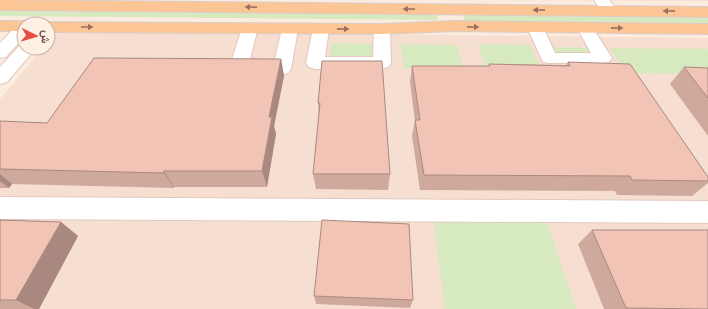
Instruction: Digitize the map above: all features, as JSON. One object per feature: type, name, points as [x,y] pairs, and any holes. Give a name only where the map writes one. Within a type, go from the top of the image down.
[{"type":"main road","points":[[0,5],[46,3],[278,4],[450,9],[605,5],[708,12]]},
{"type":"main road","points":[[450,9],[454,26]]},
{"type":"main road","points":[[0,26],[16,27]]},
{"type":"main road","points":[[56,27],[382,29],[454,26],[708,29]]},
{"type":"street","points":[[535,27],[549,58],[603,58],[585,28]]},
{"type":"street","points":[[250,28],[238,69],[282,69],[290,29]]},
{"type":"street","points":[[321,28],[315,63],[382,63],[382,29]]},
{"type":"street","points":[[0,53],[16,36]]},
{"type":"street","points":[[0,78],[20,56]]},
{"type":"street","points":[[0,208],[708,212]]},
{"type":"shaded area","points":[[468,0],[708,0],[708,1]]},
{"type":"shaded area","points":[[57,31],[708,38],[708,309],[0,309],[0,99],[36,56],[56,56]]},
{"type":"green space","points":[[0,11],[437,15],[438,20],[56,16],[0,16]]},
{"type":"green space","points":[[463,15],[708,18],[708,23],[465,21]]},
{"type":"green space","points":[[331,43],[372,44],[372,57],[330,57]]},
{"type":"green space","points":[[401,44],[457,45],[463,68],[404,68]]},
{"type":"green space","points":[[478,44],[530,45],[540,67],[485,66]]},
{"type":"green space","points":[[554,47],[589,48],[596,60],[560,60]]},
{"type":"green space","points":[[610,48],[708,49],[708,74],[627,73]]},
{"type":"green space","points":[[434,221],[547,223],[576,309],[445,309]]},
{"type":"building","points":[[94,58],[281,59],[269,117],[272,117],[262,171],[164,171],[164,173],[0,169],[0,121],[47,123]]},
{"type":"building","points":[[322,61],[382,61],[390,174],[313,174],[320,103],[318,103]]},
{"type":"building","points":[[568,62],[630,64],[708,177],[708,181],[632,180],[630,176],[424,175],[415,120],[420,120],[412,66],[490,66],[489,64],[570,66]]},
{"type":"building","points":[[684,67],[708,68],[708,98]]},
{"type":"building","points":[[0,220],[61,222],[16,300],[0,300]]},
{"type":"building","points":[[322,220],[409,224],[413,300],[314,296]]},
{"type":"building","points":[[592,230],[708,230],[708,309],[626,308]]}]
